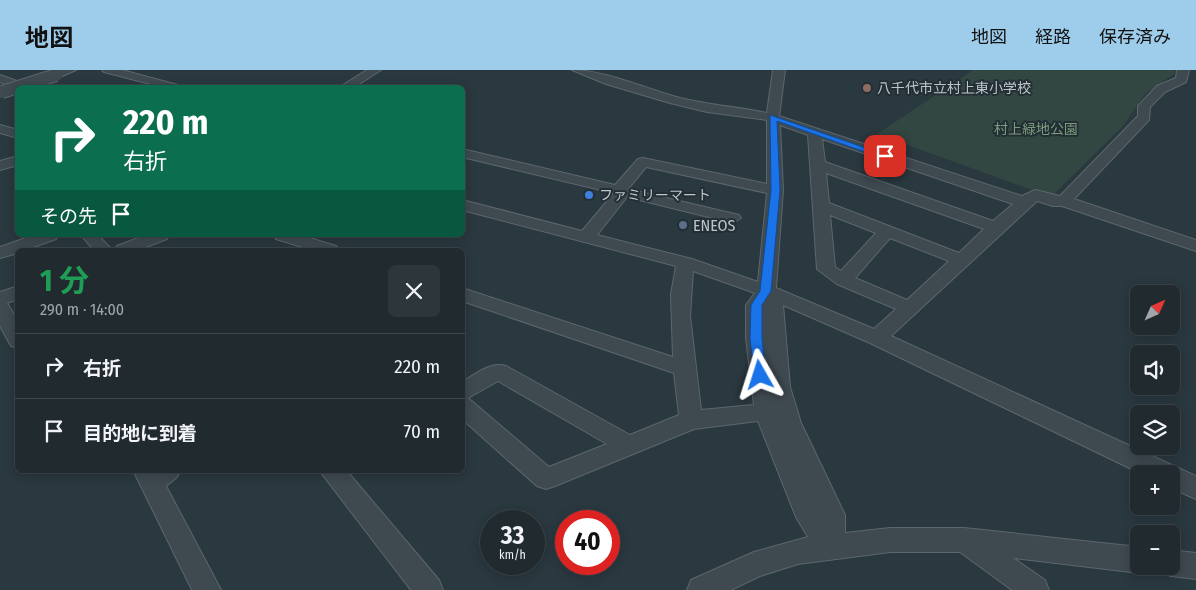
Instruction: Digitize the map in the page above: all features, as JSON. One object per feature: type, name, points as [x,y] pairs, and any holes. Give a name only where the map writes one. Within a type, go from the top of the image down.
[{"type":"street","points":[[24,85],[70,70]]},
{"type":"street","points":[[108,70],[170,85]]},
{"type":"street","points":[[349,85],[375,70]]},
{"type":"street","points":[[578,70],[612,83],[708,108],[773,116],[815,133],[1024,202]]},
{"type":"street","points":[[780,70],[773,116],[775,190],[766,291],[756,305],[756,338],[766,412],[809,517],[831,547]]},
{"type":"street","points":[[1064,201],[1144,117],[1144,106],[1161,89],[1182,80],[1183,70]]},
{"type":"street","points":[[0,78],[17,85]]},
{"type":"street","points":[[1,93],[15,88]]},
{"type":"street","points":[[0,129],[15,133]]},
{"type":"street","points":[[815,133],[826,268],[843,280],[910,308]]},
{"type":"street","points":[[465,154],[618,190],[643,162],[775,190]]},
{"type":"street","points":[[818,165],[996,228]]},
{"type":"street","points":[[622,186],[640,190],[643,197]]},
{"type":"street","points":[[586,237],[622,192],[733,218]]},
{"type":"street","points":[[877,338],[1024,202],[1035,195],[1053,201],[1064,201],[1196,246]]},
{"type":"street","points":[[465,206],[686,263],[766,291],[877,338],[1147,465]]},
{"type":"street","points":[[821,206],[962,260]]},
{"type":"street","points":[[843,280],[887,231]]},
{"type":"street","points":[[0,253],[44,237]]},
{"type":"street","points":[[92,237],[101,248]]},
{"type":"street","points":[[128,248],[156,237]]},
{"type":"street","points":[[288,237],[321,248]]},
{"type":"street","points":[[686,263],[681,272],[684,368],[691,420]]},
{"type":"street","points":[[766,291],[775,308],[779,388],[789,423],[832,515],[831,547]]},
{"type":"street","points":[[0,299],[15,293]]},
{"type":"street","points":[[465,298],[684,368]]},
{"type":"street","points":[[0,307],[15,335]]},
{"type":"street","points":[[465,390],[498,371],[628,445]]},
{"type":"street","points":[[465,408],[546,479],[691,420],[766,412]]},
{"type":"street","points":[[333,473],[429,590]]},
{"type":"street","points":[[154,475],[206,590]]},
{"type":"street","points":[[1180,480],[1196,488]]},
{"type":"street","points":[[701,590],[754,565],[798,551],[890,540],[964,540],[1130,559]]},
{"type":"street","points":[[964,540],[1035,590]]},
{"type":"street","points":[[1180,564],[1196,566]]},
{"type":"green space","name":"村上緑地公園","points":[[973,70],[1175,70],[1174,74],[1145,94],[1123,126],[1051,197],[877,134]]},
{"type":"place","name":"八千代市立村上東小学校","points":[[867,88]]},
{"type":"place","name":"ファミリーマート","points":[[589,195]]},
{"type":"place","name":"ENEOS","points":[[683,225]]},
{"type":"route","points":[[760,375],[756,338],[756,305],[766,291],[775,190],[773,116],[790,124],[885,156]]}]
